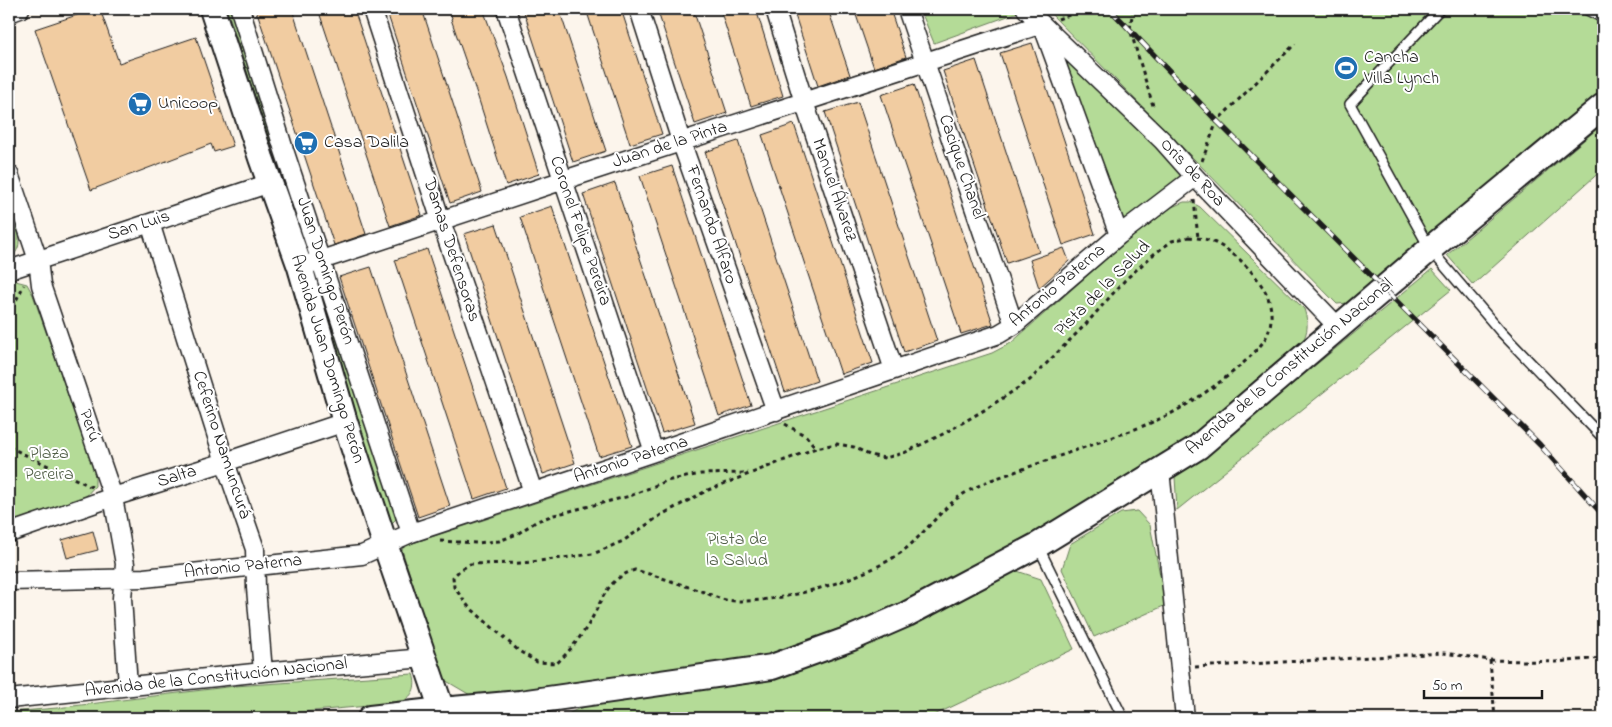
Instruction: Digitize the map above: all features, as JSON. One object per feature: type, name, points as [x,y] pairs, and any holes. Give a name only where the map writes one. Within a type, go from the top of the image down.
[{"type":"main road","name":"Avenida Juan Domingo Perón","points":[[212,9],[270,184],[310,263],[345,422],[442,710]]},
{"type":"main road","name":"Avenida de la Constitución Nacional","points":[[370,718],[442,710],[521,711],[772,667],[852,638],[907,614],[1038,546],[1198,447],[1430,249],[1603,106]]},
{"type":"street","points":[[9,13],[20,9]]},
{"type":"street","name":"Juan Domingo Perón","points":[[240,9],[284,150],[310,263],[411,532]]},
{"type":"street","name":"Damas Defensoras","points":[[372,9],[532,492]]},
{"type":"street","name":"Coronel Felipe Pereira","points":[[506,9],[654,452]]},
{"type":"street","name":"Fernando Alfaro","points":[[639,9],[682,141],[776,411]]},
{"type":"street","name":"Manuel Álvarez","points":[[775,9],[804,102],[894,370]]},
{"type":"street","name":"Cacique Chanel","points":[[907,9],[1014,325]]},
{"type":"street","name":"Oris de Roa","points":[[1026,9],[1163,141],[1193,178],[1338,327]]},
{"type":"street","name":"Juan de la Pinta","points":[[310,263],[1042,24]]},
{"type":"street","name":"Oris de Roa","points":[[1042,24],[1119,235]]},
{"type":"street","points":[[261,158],[284,150]]},
{"type":"street","name":"Perú","points":[[9,174],[38,260],[42,284],[113,497],[124,564],[122,598],[128,686]]},
{"type":"street","name":"Antonio Paterna","points":[[9,581],[144,578],[362,555],[411,532],[776,411],[999,334],[1014,325],[1119,235],[1193,178]]},
{"type":"street","name":"San Luis","points":[[9,270],[270,184]]},
{"type":"street","name":"Ceferino Namuncurá","points":[[150,222],[225,462],[256,549],[256,588],[263,672]]},
{"type":"street","name":"Salta","points":[[9,533],[113,497],[345,422]]},
{"type":"street","points":[[1160,470],[1185,718]]},
{"type":"street","name":"Avenida de la Constitución Nacional","points":[[9,699],[263,672],[424,658]]},
{"type":"lane","points":[[1440,9],[1350,104],[1430,249],[1501,332],[1603,438]]},
{"type":"lane","points":[[1585,9],[1603,18]]},
{"type":"lane","points":[[1038,546],[1123,718]]},
{"type":"path","points":[[1042,24],[1086,9]]},
{"type":"path","points":[[1133,9],[1130,29],[1163,141]]},
{"type":"path","points":[[1198,238],[1193,178],[1217,121],[1295,44]]},
{"type":"path","name":"Pista de la Salud","points":[[1189,237],[1198,238],[1206,239],[1225,249],[1245,264],[1268,294],[1272,312],[1268,332],[1262,343],[1245,361],[1171,414],[1123,434],[972,488],[956,499],[904,550],[870,571],[840,582],[753,602],[725,600],[635,570],[624,574],[609,587],[588,626],[571,649],[557,663],[537,662],[519,651],[468,606],[454,587],[453,577],[470,564],[524,563],[593,554],[623,541],[661,515],[700,494],[816,448],[837,444],[854,447],[869,455],[885,458],[904,453],[945,433],[1030,380],[1086,324],[1125,280],[1154,254],[1172,241],[1189,237]]},
{"type":"path","points":[[776,411],[788,426],[806,436],[816,448]]},
{"type":"path","points":[[9,447],[113,497]]},
{"type":"path","points":[[411,532],[438,541],[499,541],[518,534],[537,521],[630,496],[666,481],[701,474],[752,473]]},
{"type":"path","points":[[1180,668],[1444,652],[1490,660],[1555,662],[1603,658]]},
{"type":"path","points":[[1490,660],[1495,718]]},
{"type":"green space","points":[[227,9],[234,14],[274,145],[270,143]]},
{"type":"green space","points":[[920,9],[1016,9],[1019,12],[934,43]]},
{"type":"green space","points":[[1046,9],[1603,9],[1603,90],[1349,303],[1337,304]]},
{"type":"green space","points":[[1069,58],[1183,176],[1126,220],[1122,219],[1116,211],[1064,59]]},
{"type":"green space","points":[[1603,124],[1603,169],[1473,285],[1447,255]]},
{"type":"green space","points":[[285,166],[310,253],[305,253],[278,168]]},
{"type":"green space","name":"Pista de la Salud","points":[[1184,202],[1191,202],[1200,207],[1304,309],[1307,326],[1304,340],[1298,350],[1181,443],[1033,537],[904,602],[838,629],[763,656],[477,699],[443,679],[402,550],[404,546],[992,353],[1011,343],[1122,245],[1172,207]]},
{"type":"green space","points":[[9,206],[19,241],[15,253],[9,258]]},
{"type":"green space","points":[[1432,269],[1451,290],[1177,510],[1175,477],[1204,457]]},
{"type":"green space","points":[[316,272],[397,518],[393,522],[388,520],[313,275]]},
{"type":"green space","name":"Plaza Pereira","points":[[9,281],[27,284],[33,295],[95,472],[95,486],[85,497],[9,523]]},
{"type":"green space","points":[[1137,511],[1150,525],[1166,605],[1094,637],[1062,569],[1070,544],[1121,513]]},
{"type":"green space","points":[[1014,570],[1041,579],[1074,649],[928,718],[560,718],[582,707],[781,678],[913,622]]},
{"type":"green space","points":[[413,674],[415,684],[413,691],[408,698],[400,703],[238,718],[9,718],[9,712],[57,708],[235,686]]},
{"type":"building","name":"Unicoop","points":[[100,9],[119,63],[196,37],[233,146],[214,152],[211,144],[91,190],[35,29]]},
{"type":"building","points":[[256,9],[292,9],[366,234],[334,245]]},
{"type":"building","points":[[330,9],[354,9],[422,215],[390,226],[319,12]]},
{"type":"building","points":[[396,9],[422,9],[482,192],[450,203],[387,12]]},
{"type":"building","points":[[449,9],[483,9],[508,77],[539,174],[506,185]]},
{"type":"building","points":[[523,9],[559,9],[606,151],[573,162]]},
{"type":"building","points":[[586,9],[621,9],[662,134],[630,144]]},
{"type":"building","points":[[657,9],[693,9],[727,113],[695,124]]},
{"type":"building","points":[[720,9],[756,9],[783,96],[751,106]]},
{"type":"building","points":[[793,9],[828,9],[850,75],[818,86]]},
{"type":"building","points":[[854,9],[890,9],[906,57],[874,68]]},
{"type":"building","points":[[1032,43],[1095,234],[1063,245],[1000,53]]},
{"type":"building","points":[[976,60],[1039,252],[1007,263],[943,71]]},
{"type":"building","points":[[914,84],[993,324],[961,334],[881,95]]},
{"type":"building","points":[[858,102],[937,341],[904,352],[825,112]]},
{"type":"building","points":[[794,124],[873,363],[841,374],[762,135]]},
{"type":"building","points":[[738,141],[817,381],[785,392],[705,152]]},
{"type":"building","points":[[672,166],[751,405],[719,416],[640,176]]},
{"type":"building","points":[[615,183],[695,423],[662,433],[583,194]]},
{"type":"building","points":[[552,206],[632,446],[599,456],[520,217]]},
{"type":"building","points":[[496,224],[575,463],[543,474],[464,234]]},
{"type":"building","points":[[1064,248],[1069,261],[1039,288],[1030,260]]},
{"type":"building","points":[[427,249],[506,488],[474,499],[395,260]]},
{"type":"building","points":[[371,267],[450,506],[418,517],[339,277]]},
{"type":"building","points":[[93,531],[98,550],[67,558],[62,540]]},
{"type":"railway","points":[[1110,9],[1217,121],[1540,445],[1603,515]]},
{"type":"place","name":"Cancha Villa Lynch","points":[[1346,68]]},
{"type":"place","name":"Unicoop","points":[[140,104]]},
{"type":"place","name":"Casa Dalila","points":[[306,143]]}]
